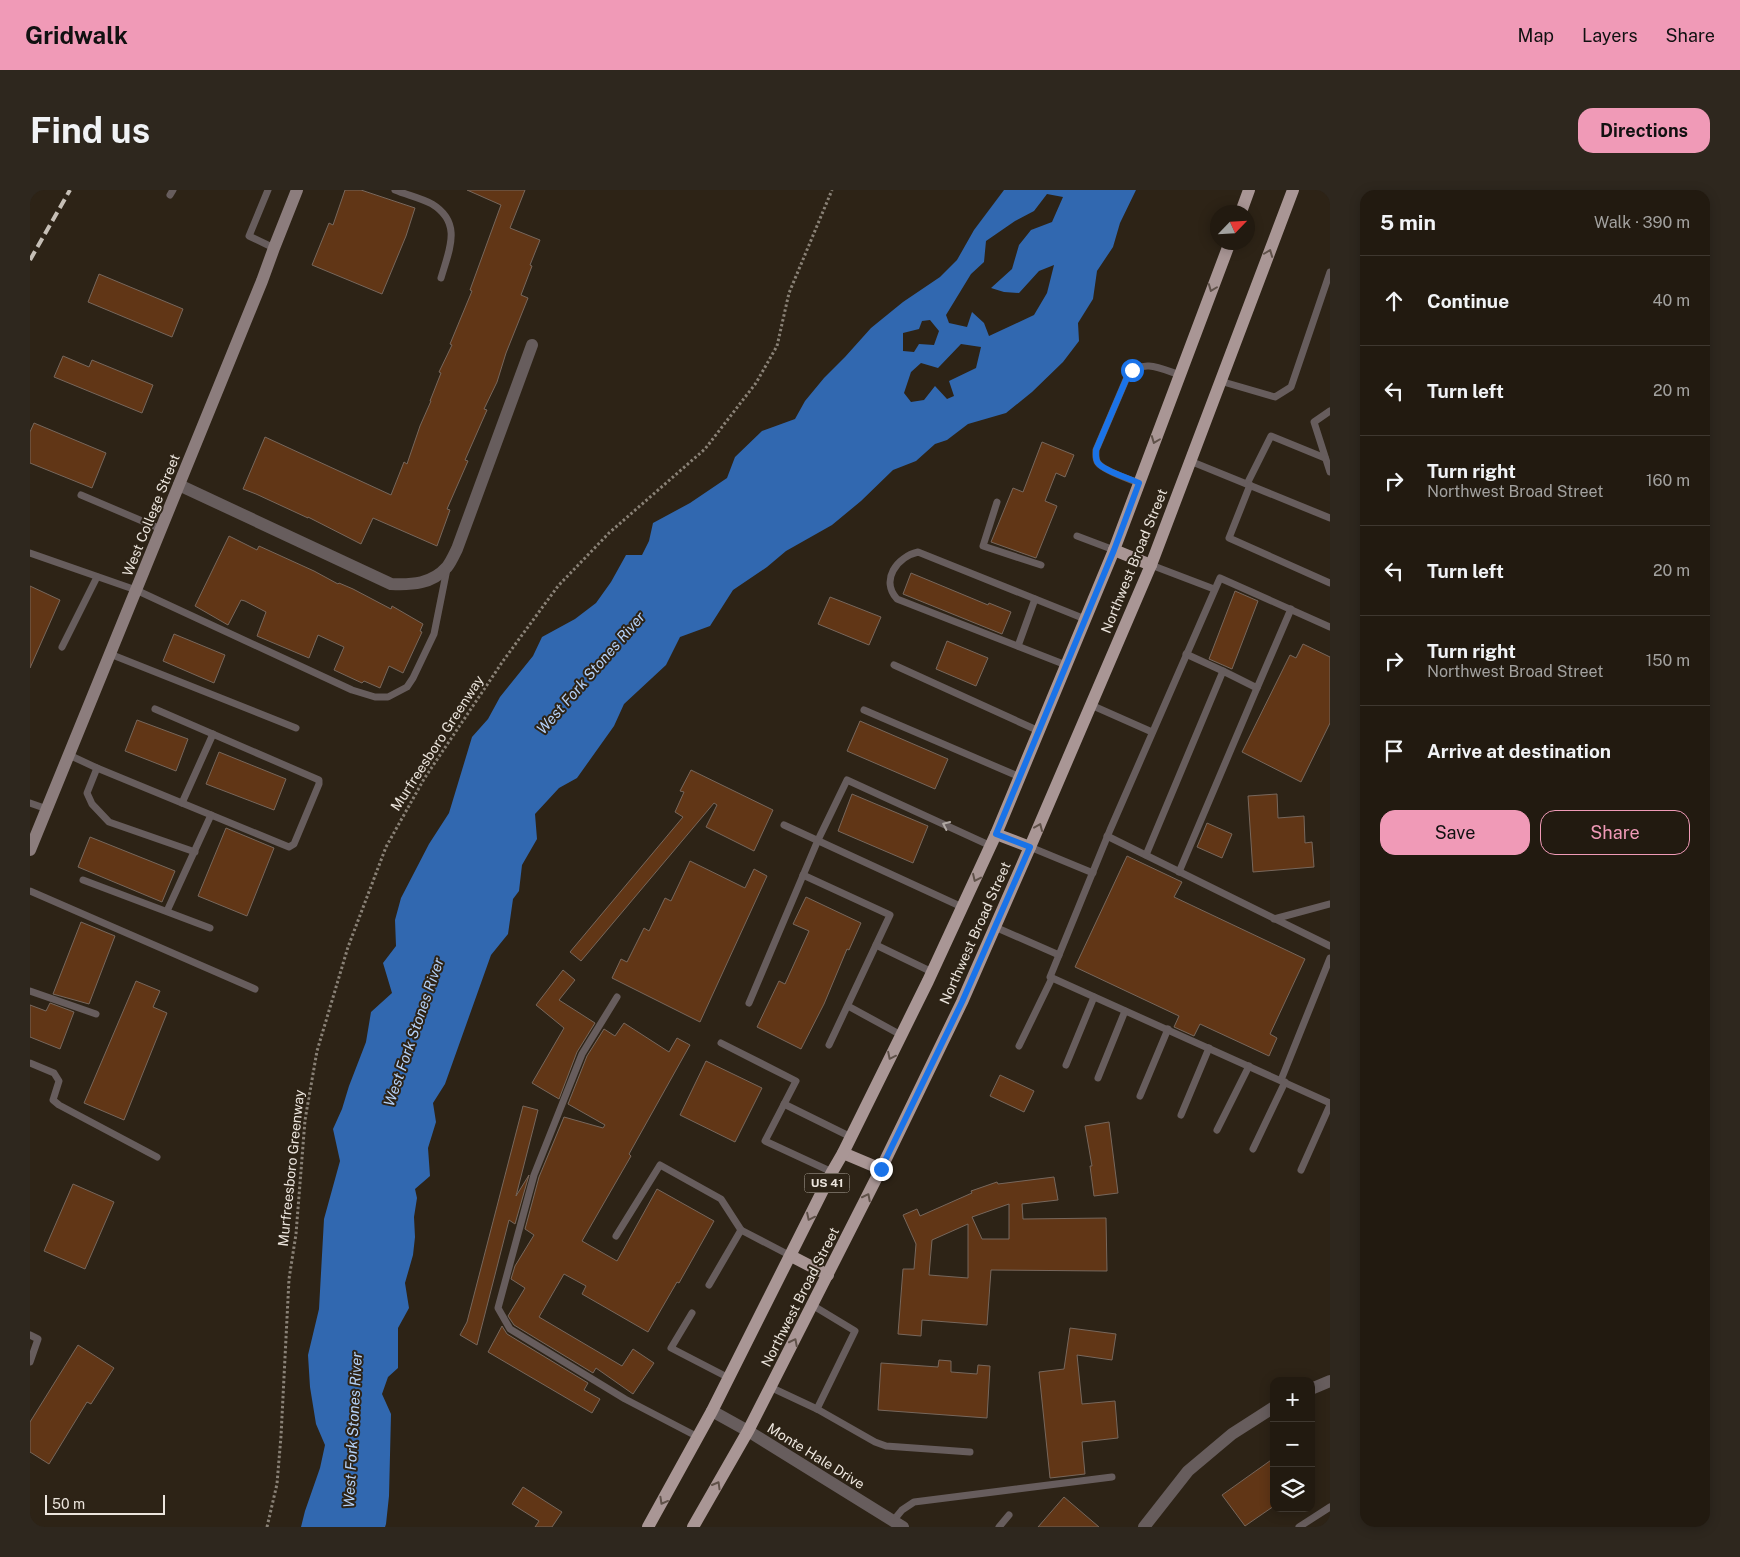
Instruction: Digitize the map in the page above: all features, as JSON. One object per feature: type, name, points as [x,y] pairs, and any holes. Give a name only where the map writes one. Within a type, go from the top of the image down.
[{"type":"main road","points":[[1244,205],[1249,190]]},
{"type":"main road","name":"Northwest Broad Street","points":[[692,1527],[748,1431],[881,1169],[962,1002],[1150,564],[1293,190]]},
{"type":"main road","name":"Northwest Broad Street","points":[[648,1527],[712,1411],[843,1153],[932,972],[991,846],[1114,550],[1227,250]]},
{"type":"main road","points":[[1114,550],[1150,564]]},
{"type":"main road","points":[[996,834],[1030,847]]},
{"type":"main road","points":[[843,1153],[881,1169]]},
{"type":"main road","points":[[791,1256],[828,1275]]},
{"type":"street","name":"West College Street","points":[[30,850],[262,281],[297,190]]},
{"type":"street","points":[[179,485],[391,584],[414,585],[432,578],[447,567],[457,549],[532,346]]},
{"type":"street","points":[[1315,1387],[1330,1381]]},
{"type":"street","points":[[1144,1527],[1188,1470],[1232,1434],[1270,1410]]},
{"type":"street","name":"Monte Hale Drive","points":[[712,1411],[748,1431],[898,1524]]},
{"type":"lane","points":[[268,190],[249,236],[274,248]]},
{"type":"lane","points":[[395,190],[432,204],[447,216],[452,228],[451,246],[441,278]]},
{"type":"lane","points":[[1220,381],[1275,397],[1291,387],[1330,272]]},
{"type":"lane","points":[[1139,483],[1098,464],[1095,458],[1096,450],[1128,375],[1132,370],[1149,365],[1180,375]]},
{"type":"lane","points":[[1330,411],[1314,422],[1330,472]]},
{"type":"lane","points":[[1325,458],[1271,436],[1248,485],[1228,538],[1330,584]]},
{"type":"lane","points":[[1190,461],[1330,518]]},
{"type":"lane","points":[[81,495],[161,530]]},
{"type":"lane","points":[[997,502],[983,546],[1040,565]]},
{"type":"lane","points":[[1077,536],[1114,550]]},
{"type":"lane","points":[[1066,665],[897,599],[891,593],[889,580],[899,561],[905,556],[918,552],[1086,619]]},
{"type":"lane","points":[[30,553],[136,590],[352,690],[388,697],[407,687],[434,634],[447,567]]},
{"type":"lane","points":[[1150,564],[1214,589]]},
{"type":"lane","points":[[62,647],[97,577]]},
{"type":"lane","points":[[1019,1046],[1052,978],[1050,977],[1108,836],[1220,578],[1330,626]]},
{"type":"lane","points":[[1018,646],[1035,599]]},
{"type":"lane","points":[[1179,872],[1290,610]]},
{"type":"lane","points":[[110,654],[296,728]]},
{"type":"lane","points":[[1186,654],[1257,688]]},
{"type":"lane","points":[[894,665],[1039,731]]},
{"type":"lane","points":[[1146,855],[1223,671]]},
{"type":"lane","points":[[1091,705],[1152,732]]},
{"type":"lane","points":[[69,755],[96,768],[292,847],[320,784],[319,780],[155,709]]},
{"type":"lane","points":[[864,710],[1020,778]]},
{"type":"lane","points":[[182,803],[213,734]]},
{"type":"lane","points":[[96,768],[86,793],[92,804],[109,822],[195,852]]},
{"type":"lane","points":[[749,1004],[818,840],[847,780],[991,846]]},
{"type":"lane","points":[[30,803],[46,809]]},
{"type":"lane","points":[[167,911],[211,815]]},
{"type":"lane","points":[[784,825],[962,907]]},
{"type":"lane","points":[[1108,836],[1330,946]]},
{"type":"lane","points":[[1030,847],[1093,872]]},
{"type":"lane","points":[[803,876],[890,915],[829,1046]]},
{"type":"lane","points":[[83,880],[210,928]]},
{"type":"lane","points":[[30,891],[255,989]]},
{"type":"lane","points":[[1274,919],[1330,904]]},
{"type":"lane","points":[[995,927],[1059,955]]},
{"type":"lane","points":[[876,944],[932,972]]},
{"type":"lane","points":[[1253,1149],[1283,1081],[1330,958]]},
{"type":"lane","points":[[1052,978],[1283,1081],[1330,1104],[1301,1170]]},
{"type":"lane","points":[[30,991],[96,1014]]},
{"type":"lane","points":[[617,997],[582,1054],[534,1174],[498,1308],[510,1329],[625,1398],[698,1437]]},
{"type":"lane","points":[[1066,1065],[1094,997]]},
{"type":"lane","points":[[848,1006],[901,1035]]},
{"type":"lane","points":[[1098,1078],[1125,1011]]},
{"type":"lane","points":[[1140,1096],[1168,1030]]},
{"type":"lane","points":[[721,1043],[796,1081],[765,1141],[832,1172]]},
{"type":"lane","points":[[1181,1115],[1209,1048]]},
{"type":"lane","points":[[30,1063],[54,1073],[59,1080],[53,1100],[59,1105],[157,1157]]},
{"type":"lane","points":[[1217,1130],[1249,1066]]},
{"type":"lane","points":[[784,1104],[851,1137]]},
{"type":"lane","points":[[616,1236],[660,1165],[721,1199],[741,1230],[791,1256]]},
{"type":"lane","points":[[708,1285],[741,1230]]},
{"type":"lane","points":[[812,1306],[855,1331],[817,1409]]},
{"type":"lane","points":[[692,1313],[671,1348],[729,1378]]},
{"type":"lane","points":[[30,1335],[38,1339],[30,1362]]},
{"type":"lane","points":[[770,1388],[817,1409],[875,1442],[886,1446],[970,1452]]},
{"type":"lane","points":[[898,1524],[902,1510],[914,1502],[1112,1476]]},
{"type":"lane","points":[[1299,1527],[1330,1507]]},
{"type":"lane","points":[[999,1527],[1009,1515]]},
{"type":"path","name":"Murfreesboro Greenway","points":[[267,1527],[277,1484],[289,1279],[296,1234],[308,1102],[317,1051],[348,947],[386,847],[424,779],[503,661],[558,586],[609,533],[705,449],[756,383],[777,346],[789,293],[832,190]]},
{"type":"water","name":"West Fork Stones River","points":[[1004,190],[1136,190],[1120,223],[1113,247],[1097,271],[1093,299],[1078,323],[1079,341],[1063,362],[1032,392],[1006,413],[968,424],[947,440],[935,444],[916,461],[893,470],[861,501],[832,525],[786,551],[767,567],[733,590],[710,626],[680,637],[666,665],[624,704],[614,726],[577,778],[559,788],[535,814],[537,839],[522,865],[519,891],[513,899],[508,934],[491,955],[445,1084],[433,1103],[436,1122],[428,1148],[430,1176],[415,1189],[417,1198],[414,1217],[415,1237],[413,1255],[405,1283],[409,1308],[398,1328],[398,1368],[388,1377],[382,1394],[391,1414],[389,1496],[386,1524],[385,1527],[301,1527],[320,1468],[325,1445],[316,1424],[310,1387],[308,1355],[319,1309],[324,1219],[340,1161],[333,1129],[366,1042],[371,1012],[392,993],[383,963],[396,946],[395,920],[401,898],[429,844],[449,813],[472,737],[488,719],[500,697],[533,656],[542,637],[575,619],[596,603],[611,582],[626,555],[642,555],[649,541],[653,523],[690,503],[727,478],[735,457],[762,431],[795,419],[805,401],[824,378],[871,328],[903,302],[940,277],[957,260],[974,230]],"holes":[[[1047,194],[1063,197],[1052,222],[1031,230],[1019,245],[1012,269],[991,288],[1004,292],[1019,293],[1039,271],[1054,265],[1047,293],[1034,315],[989,336],[984,323],[972,312],[967,327],[949,323],[946,315],[971,274],[984,262],[986,241],[1015,221],[1034,211]],[[930,320],[939,331],[934,345],[919,344],[914,352],[903,351],[903,333],[919,329],[922,321]],[[961,344],[981,347],[976,368],[949,381],[954,396],[947,399],[935,386],[924,400],[911,402],[904,393],[911,372],[921,363],[938,368]]]},
{"type":"building","points":[[345,190],[361,190],[415,208],[406,236],[382,294],[312,265],[329,223],[333,225]]},
{"type":"building","points":[[467,190],[525,190],[510,228],[540,240],[521,295],[528,298],[506,353],[497,382],[484,409],[487,410],[465,460],[468,461],[447,509],[450,510],[437,546],[373,518],[361,544],[308,517],[243,489],[265,437],[391,495],[404,462],[407,464],[431,401],[441,373],[439,372],[452,345],[450,344],[472,291],[470,290],[501,205]]},
{"type":"building","points":[[99,274],[183,309],[172,337],[88,302]]},
{"type":"building","points":[[63,356],[89,367],[92,360],[153,385],[142,413],[54,377]]},
{"type":"building","points":[[34,423],[106,453],[92,488],[30,463],[30,432]]},
{"type":"building","points":[[1042,442],[1074,455],[1065,477],[1056,473],[1045,501],[1057,506],[1036,558],[991,542],[1013,488],[1023,492]]},
{"type":"building","points":[[229,536],[257,550],[259,546],[338,584],[353,589],[391,609],[392,606],[423,624],[420,631],[422,632],[403,673],[389,666],[380,688],[364,681],[362,683],[334,670],[344,647],[318,635],[309,658],[257,636],[266,612],[245,601],[241,600],[228,625],[195,606]]},
{"type":"building","points":[[911,573],[988,605],[989,603],[1011,612],[1002,634],[903,594]]},
{"type":"building","points":[[30,586],[60,600],[30,668]]},
{"type":"building","points":[[1235,591],[1258,601],[1232,669],[1209,659]]},
{"type":"building","points":[[830,597],[881,617],[869,645],[818,624]]},
{"type":"building","points":[[174,634],[225,655],[214,683],[163,661]]},
{"type":"building","points":[[947,641],[988,658],[976,686],[936,669]]},
{"type":"building","points":[[1303,644],[1330,657],[1330,723],[1301,782],[1242,752],[1290,655],[1296,658]]},
{"type":"building","points":[[137,720],[188,739],[176,771],[125,751]]},
{"type":"building","points":[[860,721],[948,759],[935,789],[847,751]]},
{"type":"building","points":[[219,752],[286,779],[274,810],[206,784]]},
{"type":"building","points":[[691,770],[773,810],[754,851],[706,827],[717,805],[714,803],[581,961],[570,952],[683,817],[675,812],[684,792],[680,791]]},
{"type":"building","points":[[852,794],[928,826],[913,863],[838,831]]},
{"type":"building","points":[[1277,794],[1278,818],[1304,816],[1305,843],[1312,842],[1314,867],[1253,872],[1248,796]]},
{"type":"building","points":[[1207,823],[1232,834],[1222,858],[1197,847]]},
{"type":"building","points":[[226,828],[274,848],[247,916],[198,896]]},
{"type":"building","points":[[90,837],[175,871],[162,902],[78,867]]},
{"type":"building","points":[[1127,856],[1182,882],[1174,897],[1305,959],[1270,1034],[1277,1038],[1269,1056],[1200,1024],[1194,1036],[1174,1027],[1179,1016],[1075,967]]},
{"type":"building","points":[[690,861],[745,888],[754,869],[767,876],[700,1022],[612,978],[621,959],[627,962],[644,928],[649,931],[665,898],[671,901]]},
{"type":"building","points":[[806,897],[861,923],[801,1049],[757,1027],[779,981],[785,984],[809,931],[793,924]]},
{"type":"building","points":[[81,922],[115,936],[89,1004],[53,994]]},
{"type":"building","points":[[563,970],[575,980],[559,1000],[595,1023],[577,1052],[559,1099],[532,1083],[564,1028],[536,1005]]},
{"type":"building","points":[[136,981],[160,991],[153,1007],[167,1013],[124,1120],[84,1103]]},
{"type":"building","points":[[50,1003],[74,1012],[60,1049],[30,1037],[30,1005],[46,1011]]},
{"type":"building","points":[[624,1023],[669,1052],[677,1038],[690,1045],[629,1154],[631,1156],[582,1241],[617,1261],[657,1189],[714,1221],[679,1283],[677,1282],[648,1332],[582,1294],[586,1286],[564,1274],[539,1317],[622,1366],[633,1349],[654,1363],[633,1394],[596,1368],[593,1373],[514,1325],[508,1316],[525,1288],[511,1279],[515,1266],[534,1235],[525,1229],[539,1177],[564,1117],[603,1128],[605,1125],[568,1104],[587,1056],[604,1029],[615,1036]]},
{"type":"building","points":[[706,1061],[762,1088],[735,1142],[680,1115]]},
{"type":"building","points":[[1000,1075],[1034,1091],[1024,1112],[990,1096]]},
{"type":"building","points":[[523,1106],[538,1110],[516,1196],[529,1175],[515,1224],[509,1220],[477,1345],[460,1335],[467,1322]]},
{"type":"building","points":[[1109,1122],[1118,1193],[1094,1196],[1090,1166],[1092,1166],[1085,1126]]},
{"type":"building","points":[[1054,1177],[1058,1200],[1022,1204],[1023,1219],[1106,1218],[1107,1271],[991,1270],[987,1325],[922,1320],[921,1336],[898,1334],[903,1269],[914,1269],[916,1244],[903,1215],[917,1209],[920,1216],[972,1193],[971,1191],[997,1182],[998,1184]],"holes":[[[1009,1204],[1009,1239],[982,1239],[972,1217]],[[968,1224],[968,1278],[929,1275],[932,1240]]]},
{"type":"building","points":[[73,1184],[114,1202],[85,1269],[44,1251]]},
{"type":"building","points":[[502,1326],[507,1334],[588,1383],[584,1390],[600,1399],[592,1413],[488,1352]]},
{"type":"building","points":[[1070,1328],[1116,1334],[1112,1360],[1077,1355],[1082,1404],[1115,1401],[1118,1438],[1082,1442],[1085,1474],[1050,1478],[1039,1372],[1064,1369]]},
{"type":"building","points":[[78,1345],[114,1368],[91,1404],[87,1402],[49,1464],[30,1452],[30,1422]]},
{"type":"building","points":[[939,1360],[951,1361],[951,1372],[977,1374],[978,1365],[990,1366],[987,1418],[878,1410],[881,1363],[938,1367]]},
{"type":"building","points":[[1270,1461],[1270,1509],[1245,1526],[1222,1495]]},
{"type":"building","points":[[523,1487],[562,1512],[552,1527],[535,1527],[539,1521],[512,1504]]},
{"type":"building","points":[[1064,1497],[1099,1527],[1038,1527]]},
{"type":"railway","points":[[30,260],[70,190]]},
{"type":"route","points":[[881,1169],[962,1002],[1030,847],[996,834],[1114,550],[1139,483],[1104,468],[1098,464],[1095,458],[1096,450],[1128,375],[1132,370]]}]
